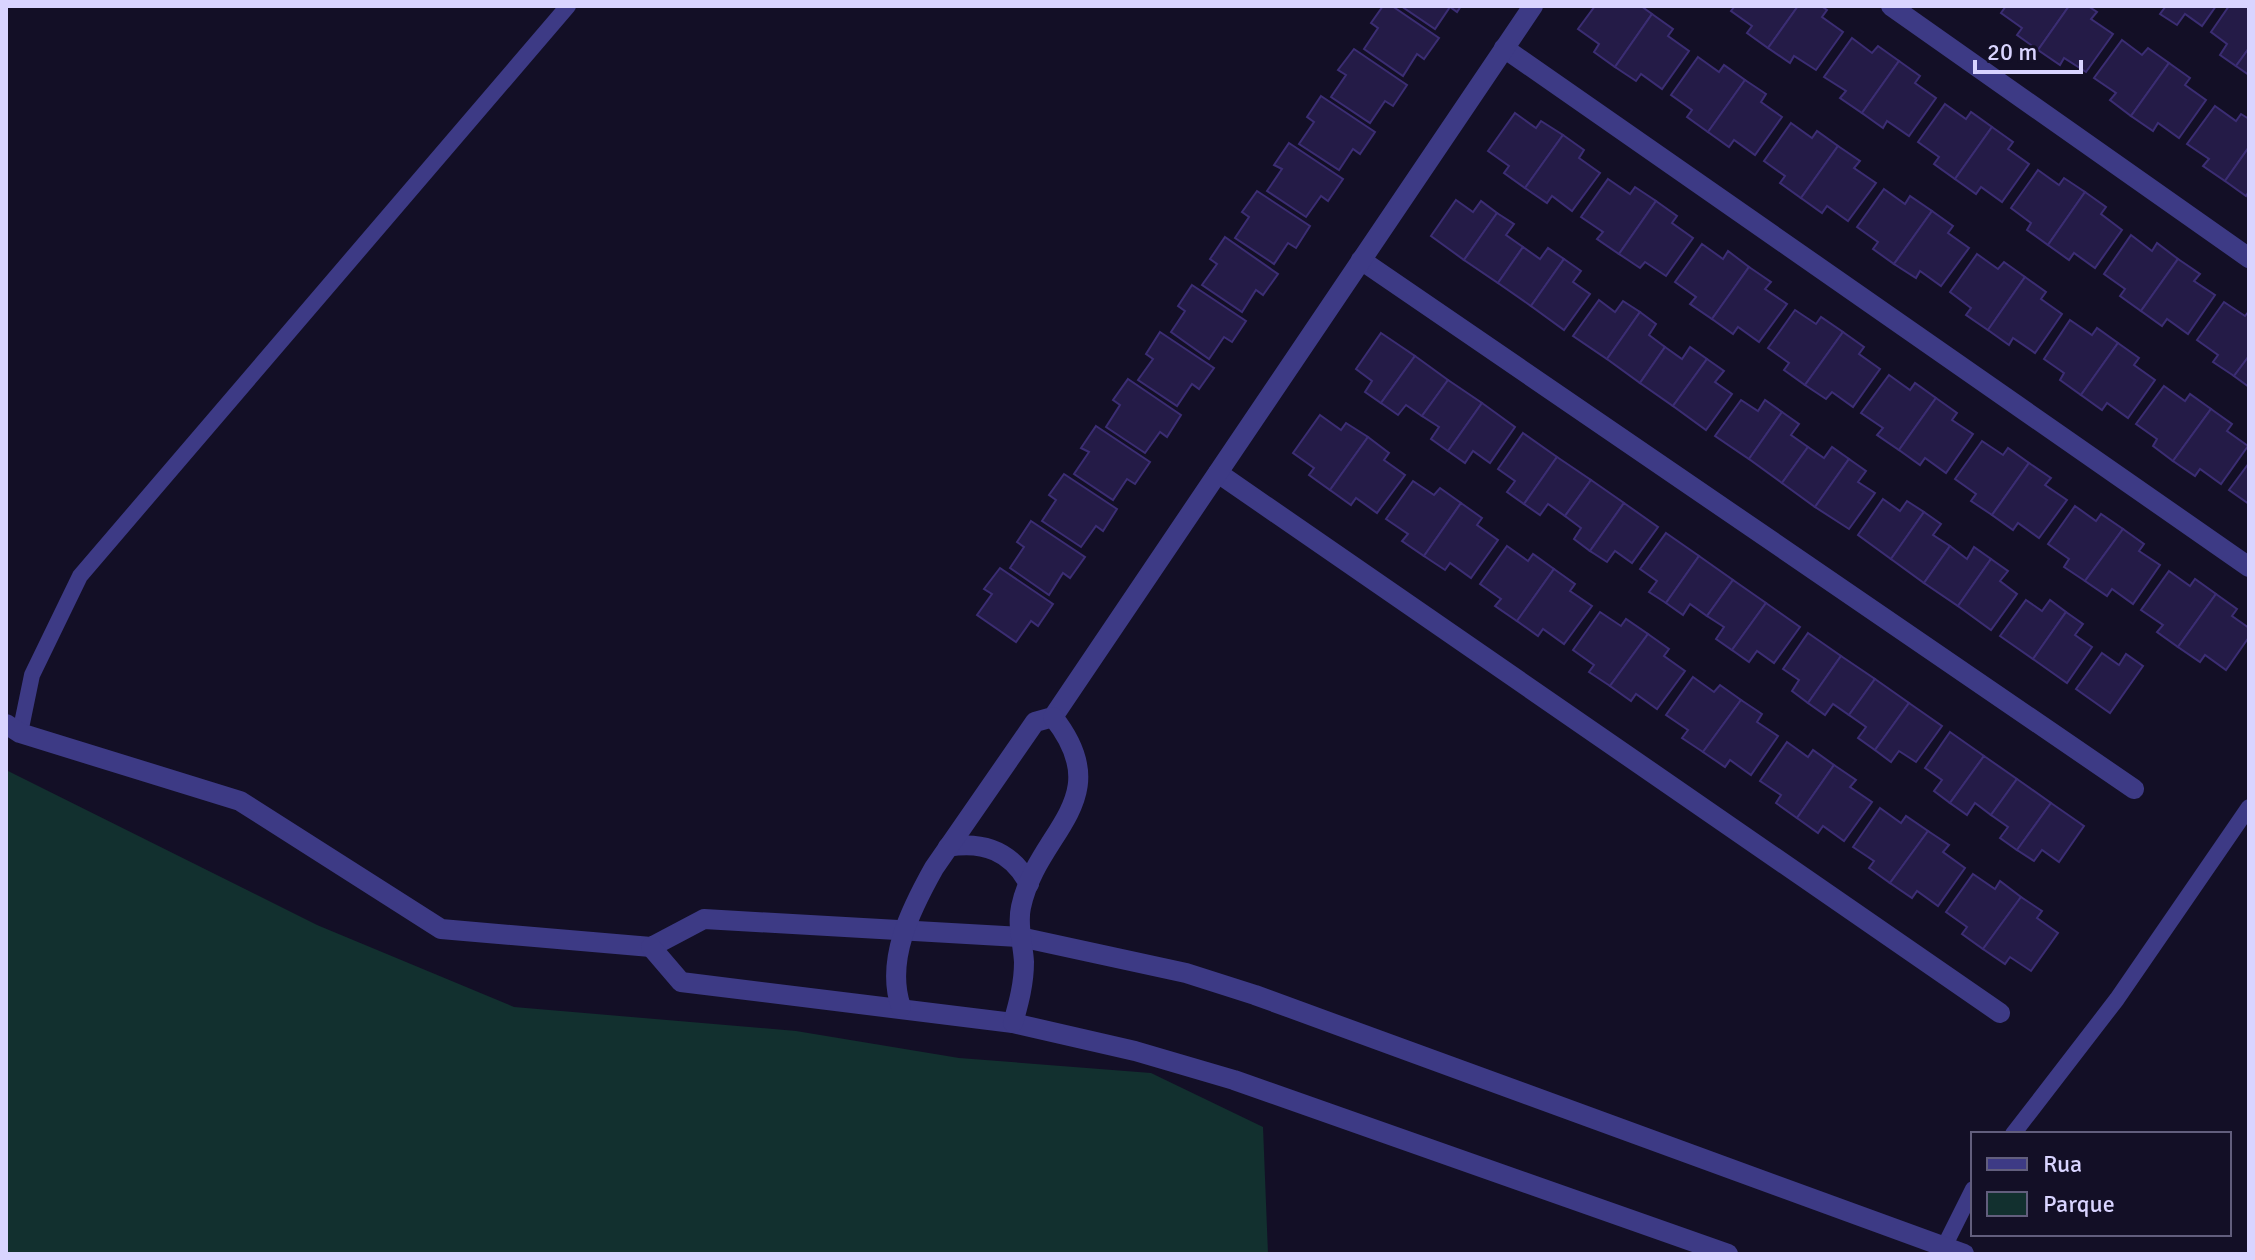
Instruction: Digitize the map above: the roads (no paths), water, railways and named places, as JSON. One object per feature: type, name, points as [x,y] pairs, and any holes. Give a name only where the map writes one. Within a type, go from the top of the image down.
[{"type":"street","points":[[901,1007],[894,975],[896,959],[922,889],[948,847],[1035,722],[1053,717],[1533,6]]},
{"type":"street","points":[[1891,6],[2249,258]]},
{"type":"street","points":[[1504,48],[2249,567]]},
{"type":"street","points":[[1361,260],[2134,789]]},
{"type":"street","points":[[1218,473],[2000,1013]]},
{"type":"street","points":[[1013,1023],[1024,980],[1020,908],[1029,884],[1072,812],[1077,797],[1078,766],[1074,748],[1053,717]]},
{"type":"street","points":[[13,728],[240,801],[441,929],[651,947],[704,919],[1020,937],[1186,973],[1255,995],[1964,1254]]},
{"type":"street","points":[[948,847],[982,845],[998,851],[1012,860],[1029,884]]},
{"type":"street","points":[[651,947],[681,982],[1013,1023],[1135,1051],[1234,1080],[1728,1254]]},
{"type":"lane","points":[[13,728],[32,675],[80,576],[568,6]]},
{"type":"lane","points":[[2015,1132],[2117,999],[2249,807]]},
{"type":"lane","points":[[1944,1247],[1971,1193]]}]
